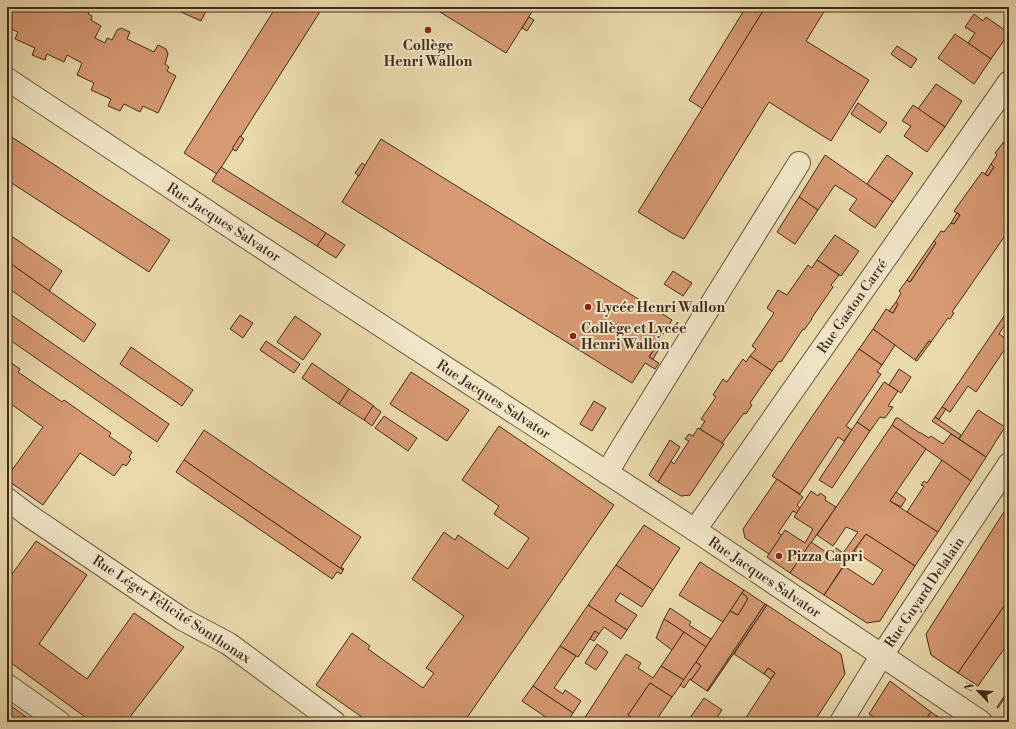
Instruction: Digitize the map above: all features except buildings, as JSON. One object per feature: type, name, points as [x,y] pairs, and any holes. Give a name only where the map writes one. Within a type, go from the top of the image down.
[{"type":"street","name":"Rue Jacques Salvator","points":[[7,79],[695,530],[981,722]]},
{"type":"street","name":"Rue Gaston Carré","points":[[695,530],[1009,82]]},
{"type":"street","points":[[607,473],[620,449],[799,162]]},
{"type":"street","name":"Rue Guyard Delalain","points":[[841,722],[882,655],[1009,464]]},
{"type":"street","name":"Rue Léger Félicité Sonthonax","points":[[7,499],[34,519],[182,619],[229,644],[334,722]]},
{"type":"street","points":[[7,685],[59,722]]},
{"type":"place","name":"Collège Henri Wallon","points":[[428,30]]},
{"type":"place","name":"Lycée Henri Wallon","points":[[588,307]]},
{"type":"place","name":"Collège et Lycée Henri Wallon","points":[[573,336]]},
{"type":"place","name":"Pizza Capri","points":[[779,556]]}]
